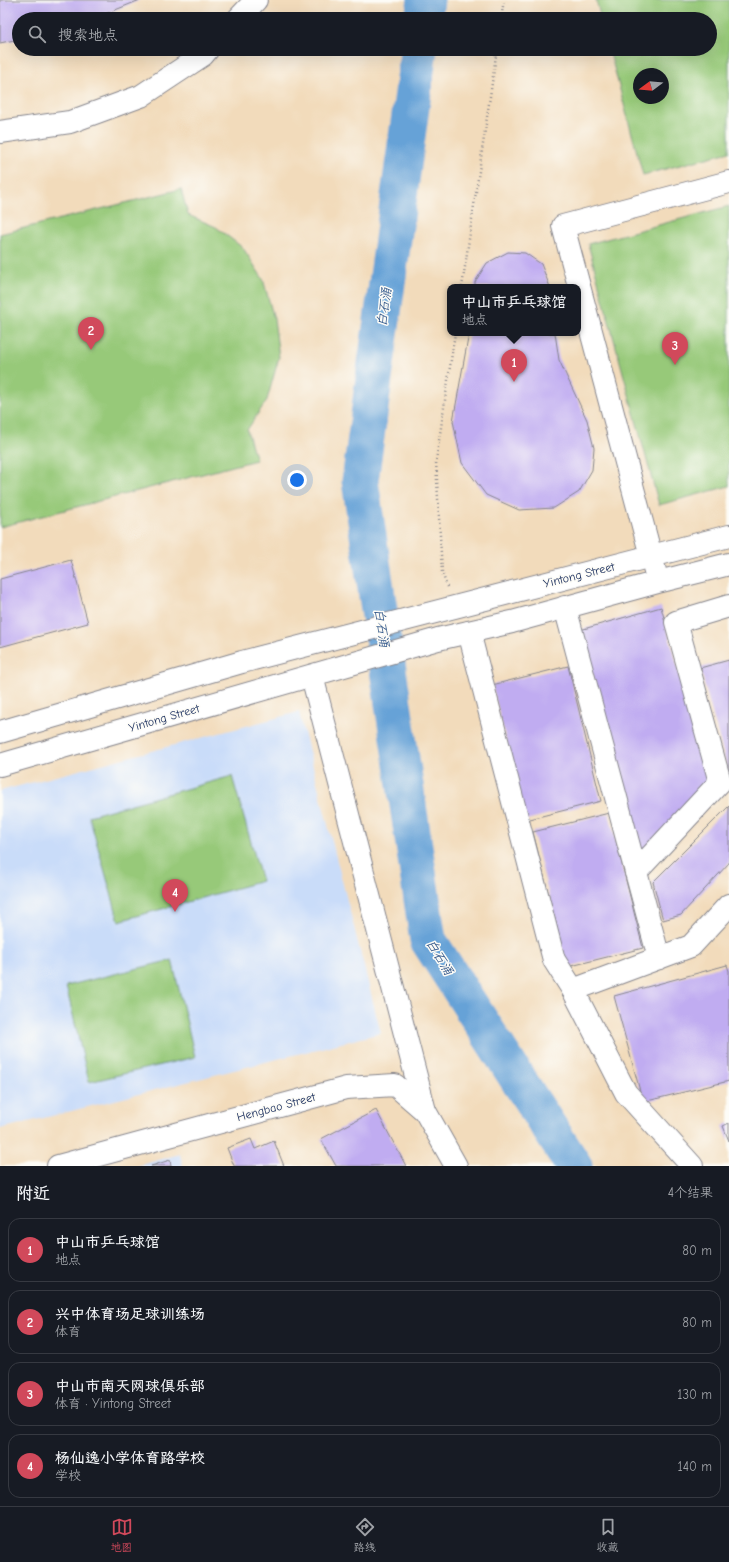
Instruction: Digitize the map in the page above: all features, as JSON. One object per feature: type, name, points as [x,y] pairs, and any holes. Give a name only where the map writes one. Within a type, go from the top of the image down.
[{"type":"street","points":[[245,12],[256,0]]},
{"type":"street","points":[[0,132],[70,122],[141,96],[200,56]]},
{"type":"street","points":[[578,284],[563,226],[729,182]]},
{"type":"street","points":[[581,294],[658,582]]},
{"type":"street","name":"Yintong Street","points":[[0,732],[242,662],[729,536]]},
{"type":"street","points":[[692,1166],[626,1093],[573,990],[554,960],[469,632],[729,564]]},
{"type":"street","points":[[636,872],[720,782],[676,622],[729,606]]},
{"type":"street","points":[[565,607],[659,958]]},
{"type":"street","name":"Yintong Street","points":[[0,765],[438,639],[469,632]]},
{"type":"street","points":[[320,673],[425,1111]]},
{"type":"street","points":[[573,990],[691,946],[729,905]]},
{"type":"street","name":"Hengbao Street","points":[[58,1166],[346,1088],[395,1085],[425,1111],[456,1166]]},
{"type":"path","points":[[502,12],[504,0]]},
{"type":"path","points":[[462,284],[496,56]]},
{"type":"path","points":[[454,607],[442,572],[436,461],[455,336]]},
{"type":"shaded area","points":[[299,712],[381,1033],[0,1129],[0,791]]},
{"type":"shaded area","points":[[180,1154],[183,1166],[137,1166]]},
{"type":"green space","points":[[596,0],[729,0],[729,152],[643,175],[611,56],[717,56],[717,12],[599,12]]},
{"type":"green space","points":[[181,189],[188,215],[216,227],[243,248],[263,279],[274,319],[279,357],[267,400],[247,430],[256,460],[0,527],[0,234]]},
{"type":"green space","points":[[729,206],[729,486],[659,505],[588,244]]},
{"type":"green space","points":[[232,776],[262,881],[119,921],[89,816]]},
{"type":"green space","points":[[172,960],[195,1057],[89,1082],[66,986]]},
{"type":"building","points":[[0,0],[140,0],[110,12],[12,12],[12,40],[0,43]]},
{"type":"building","points":[[508,252],[525,253],[541,264],[549,284],[475,284],[487,263]]},
{"type":"building","points":[[468,336],[555,336],[559,360],[587,420],[594,448],[592,470],[579,492],[554,508],[519,510],[486,495],[462,463],[453,421]]},
{"type":"building","points":[[71,560],[88,623],[0,647],[0,579]]},
{"type":"building","points":[[661,607],[710,783],[653,846],[641,850],[580,630]]},
{"type":"building","points":[[729,660],[729,774],[700,668]]},
{"type":"building","points":[[568,666],[601,801],[526,820],[492,685]]},
{"type":"building","points":[[729,806],[729,863],[681,915],[663,920],[653,882]]},
{"type":"building","points":[[609,813],[643,948],[567,967],[533,832]]},
{"type":"building","points":[[727,965],[729,971],[729,1081],[643,1102],[614,996]]},
{"type":"building","points":[[376,1110],[406,1166],[336,1166],[321,1139]]},
{"type":"building","points":[[729,1123],[729,1141],[723,1126]]},
{"type":"building","points":[[251,1139],[255,1149],[274,1141],[284,1166],[234,1166],[227,1148]]},
{"type":"building","points":[[170,1160],[171,1166],[151,1166]]},
{"type":"waterway","name":"白石涌","points":[[424,12],[426,0]]},
{"type":"waterway","name":"白石涌","points":[[418,56],[360,481],[428,940],[574,1166]]},
{"type":"place","name":"兴中体育场足球训练场","points":[[91,350]]},
{"type":"place","name":"中山市南天网球俱乐部","points":[[675,365]]},
{"type":"place","name":"中山市乒乓球馆","points":[[514,382]]},
{"type":"place","name":"杨仙逸小学体育路学校","points":[[175,912]]}]
